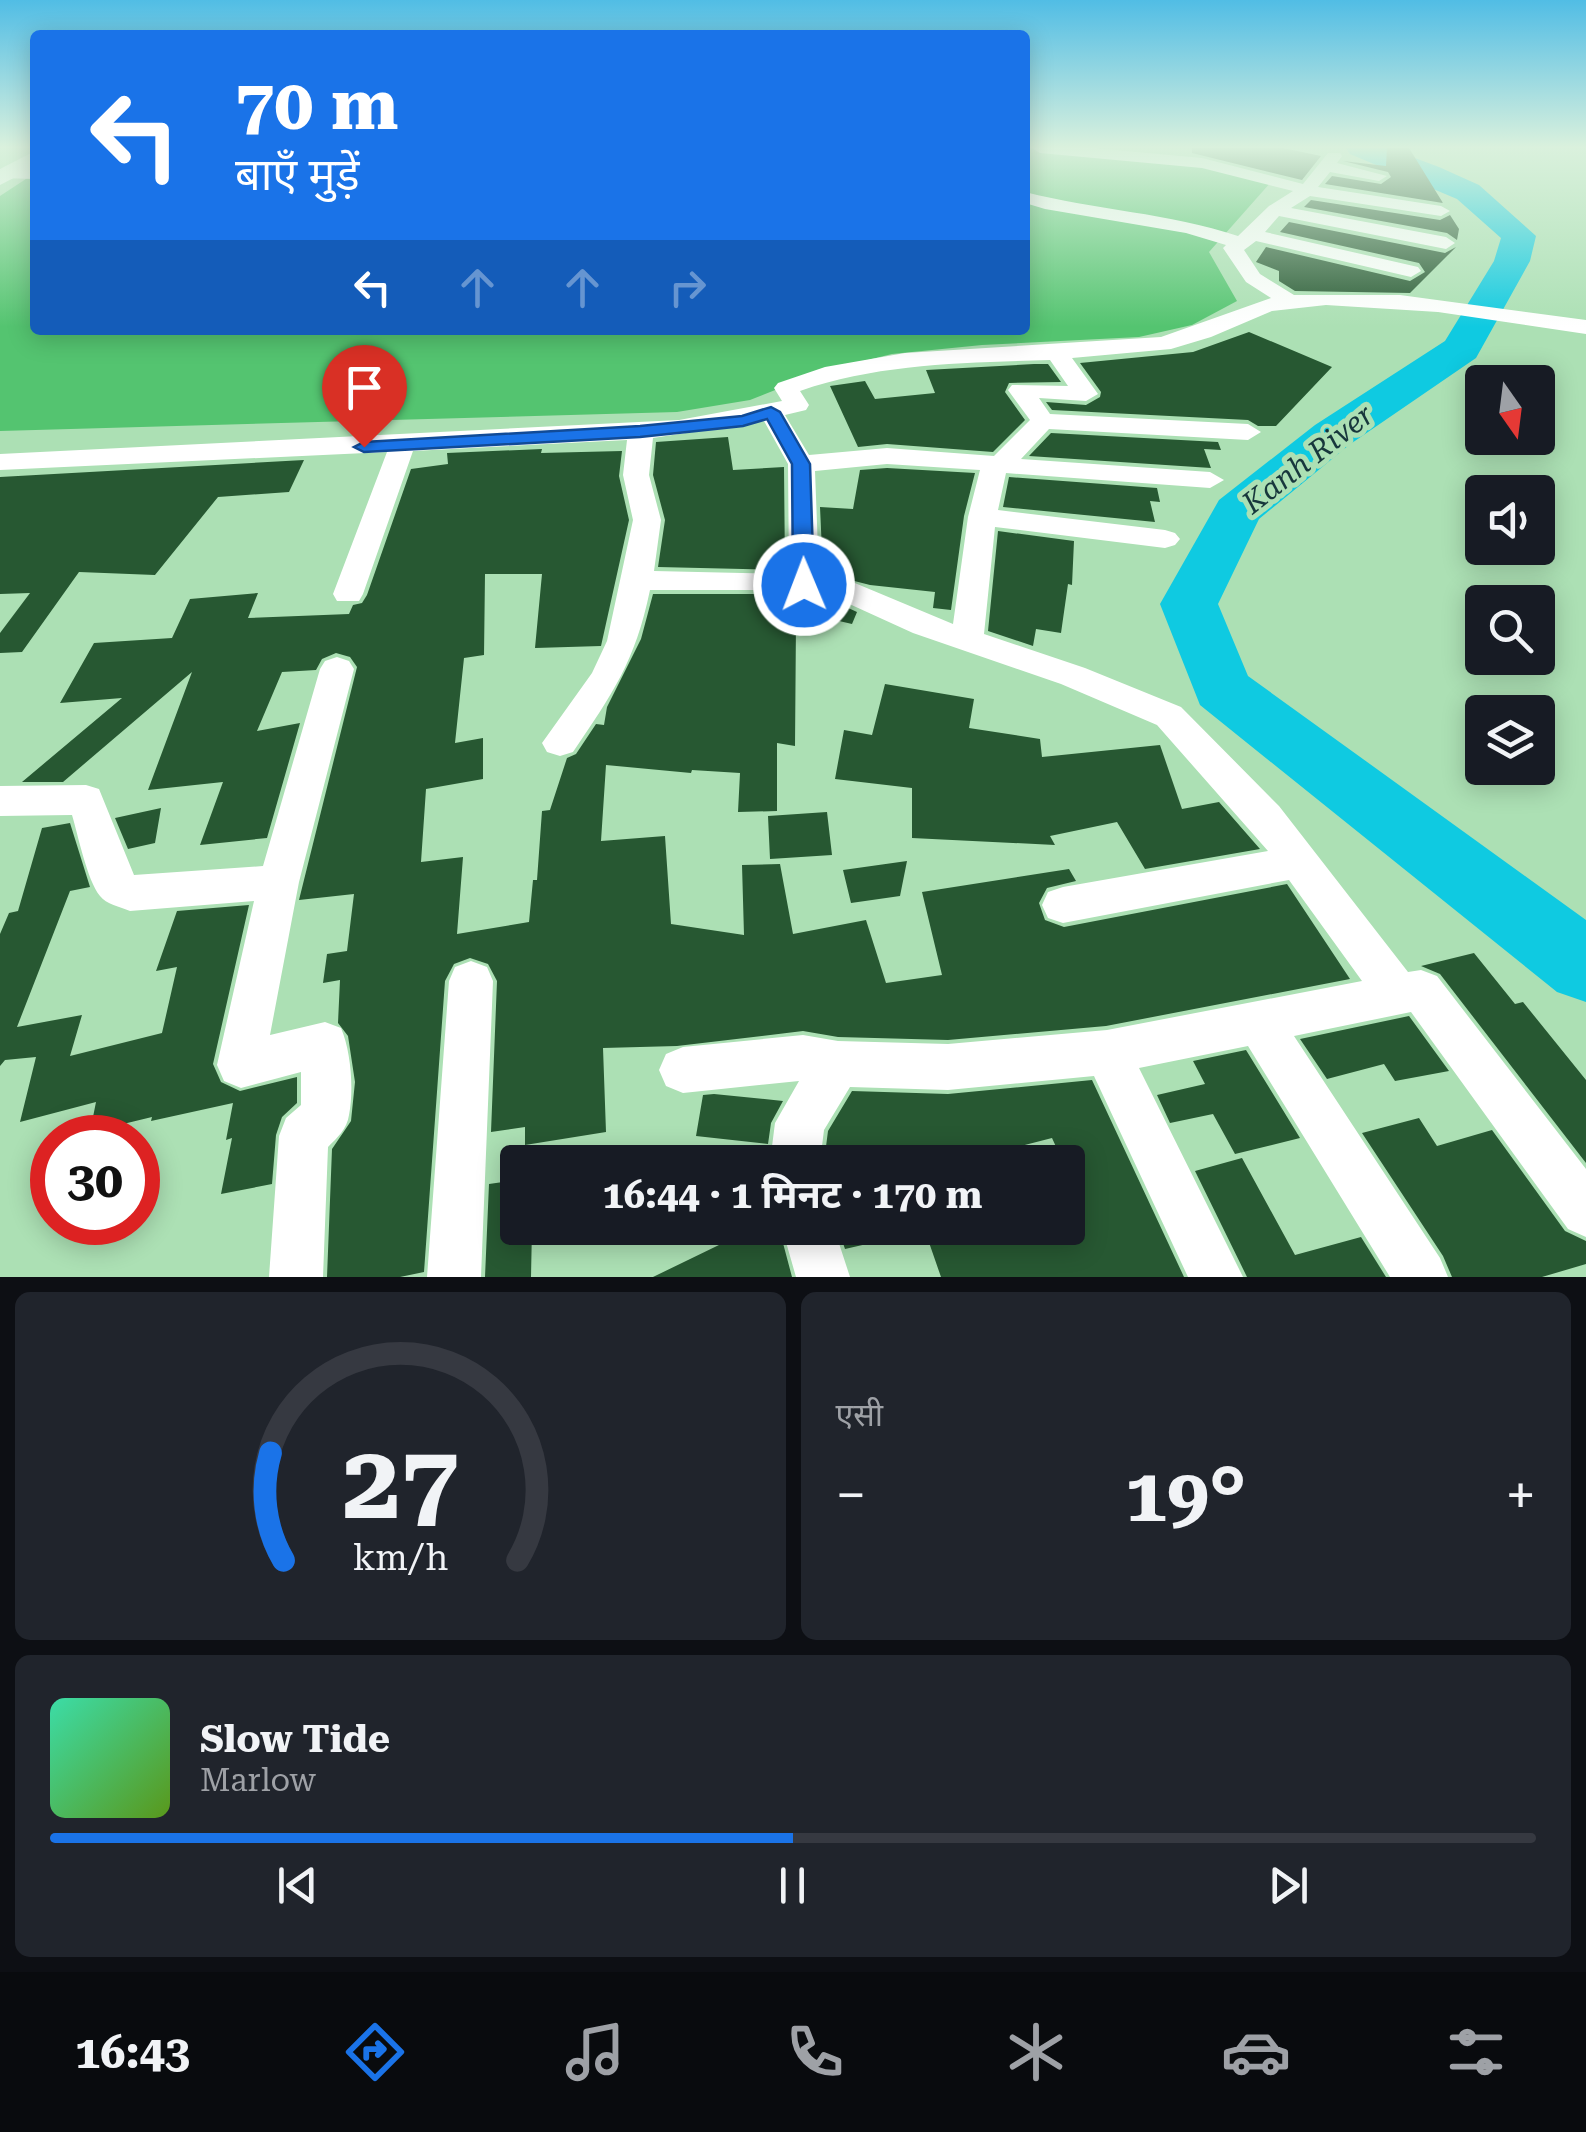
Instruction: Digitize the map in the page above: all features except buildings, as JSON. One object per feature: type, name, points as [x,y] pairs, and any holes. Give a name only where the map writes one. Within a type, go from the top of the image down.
[{"type":"street","points":[[1061,208],[1082,214],[1196,227],[1411,271]]},
{"type":"street","points":[[1279,208],[1233,248],[1253,278],[1290,301]]},
{"type":"street","points":[[1419,208],[1441,211]]},
{"type":"street","points":[[1275,210],[1446,243]]},
{"type":"street","points":[[0,462],[640,432],[743,421],[796,405],[786,388],[845,367],[878,360],[1056,352],[1188,339],[1265,305],[1290,301],[1411,304],[1586,327]]},
{"type":"street","points":[[1043,422],[1020,390],[1086,394],[1056,352]]},
{"type":"street","points":[[771,412],[801,464],[804,585]]},
{"type":"street","points":[[967,640],[982,517],[999,464],[1043,422],[1248,432]]},
{"type":"street","points":[[560,743],[607,678],[623,640],[647,520],[636,476],[640,432]]},
{"type":"street","points":[[348,594],[403,444]]},
{"type":"street","points":[[801,464],[887,456],[948,458],[1038,469],[1210,480]]},
{"type":"street","points":[[982,517],[1165,539]]},
{"type":"street","points":[[637,581],[756,580],[839,588],[1170,716],[1264,818],[1400,996]]},
{"type":"street","points":[[296,1277],[298,1175],[304,1136],[325,1115],[324,1044],[241,1066],[279,882],[337,670]]},
{"type":"street","points":[[0,800],[86,800],[115,885],[130,893],[279,882]]},
{"type":"street","points":[[1063,905],[1298,862]]},
{"type":"street","points":[[454,1277],[471,981]]},
{"type":"street","points":[[684,1070],[803,1058],[838,1064],[948,1068],[1107,1052],[1421,990],[1586,1211]]},
{"type":"street","points":[[1260,1024],[1421,1277]]},
{"type":"street","points":[[1107,1052],[1216,1277]]},
{"type":"street","points":[[797,1145],[800,1123],[838,1064]]},
{"type":"street","points":[[814,1245],[824,1277]]},
{"type":"green space","points":[[0,208],[30,208],[30,335],[1030,335],[1030,208],[1248,208],[1209,252],[1237,301],[1192,325],[1139,337],[892,354],[823,371],[750,400],[677,412],[0,431]]},
{"type":"waterway","name":"Kanh River","points":[[1486,208],[1519,236],[1512,261],[1461,349],[1332,435],[1237,511],[1189,604],[1222,689],[1586,966]]},
{"type":"route","points":[[364,447],[640,432],[743,421],[771,412],[801,464],[804,585]]}]
